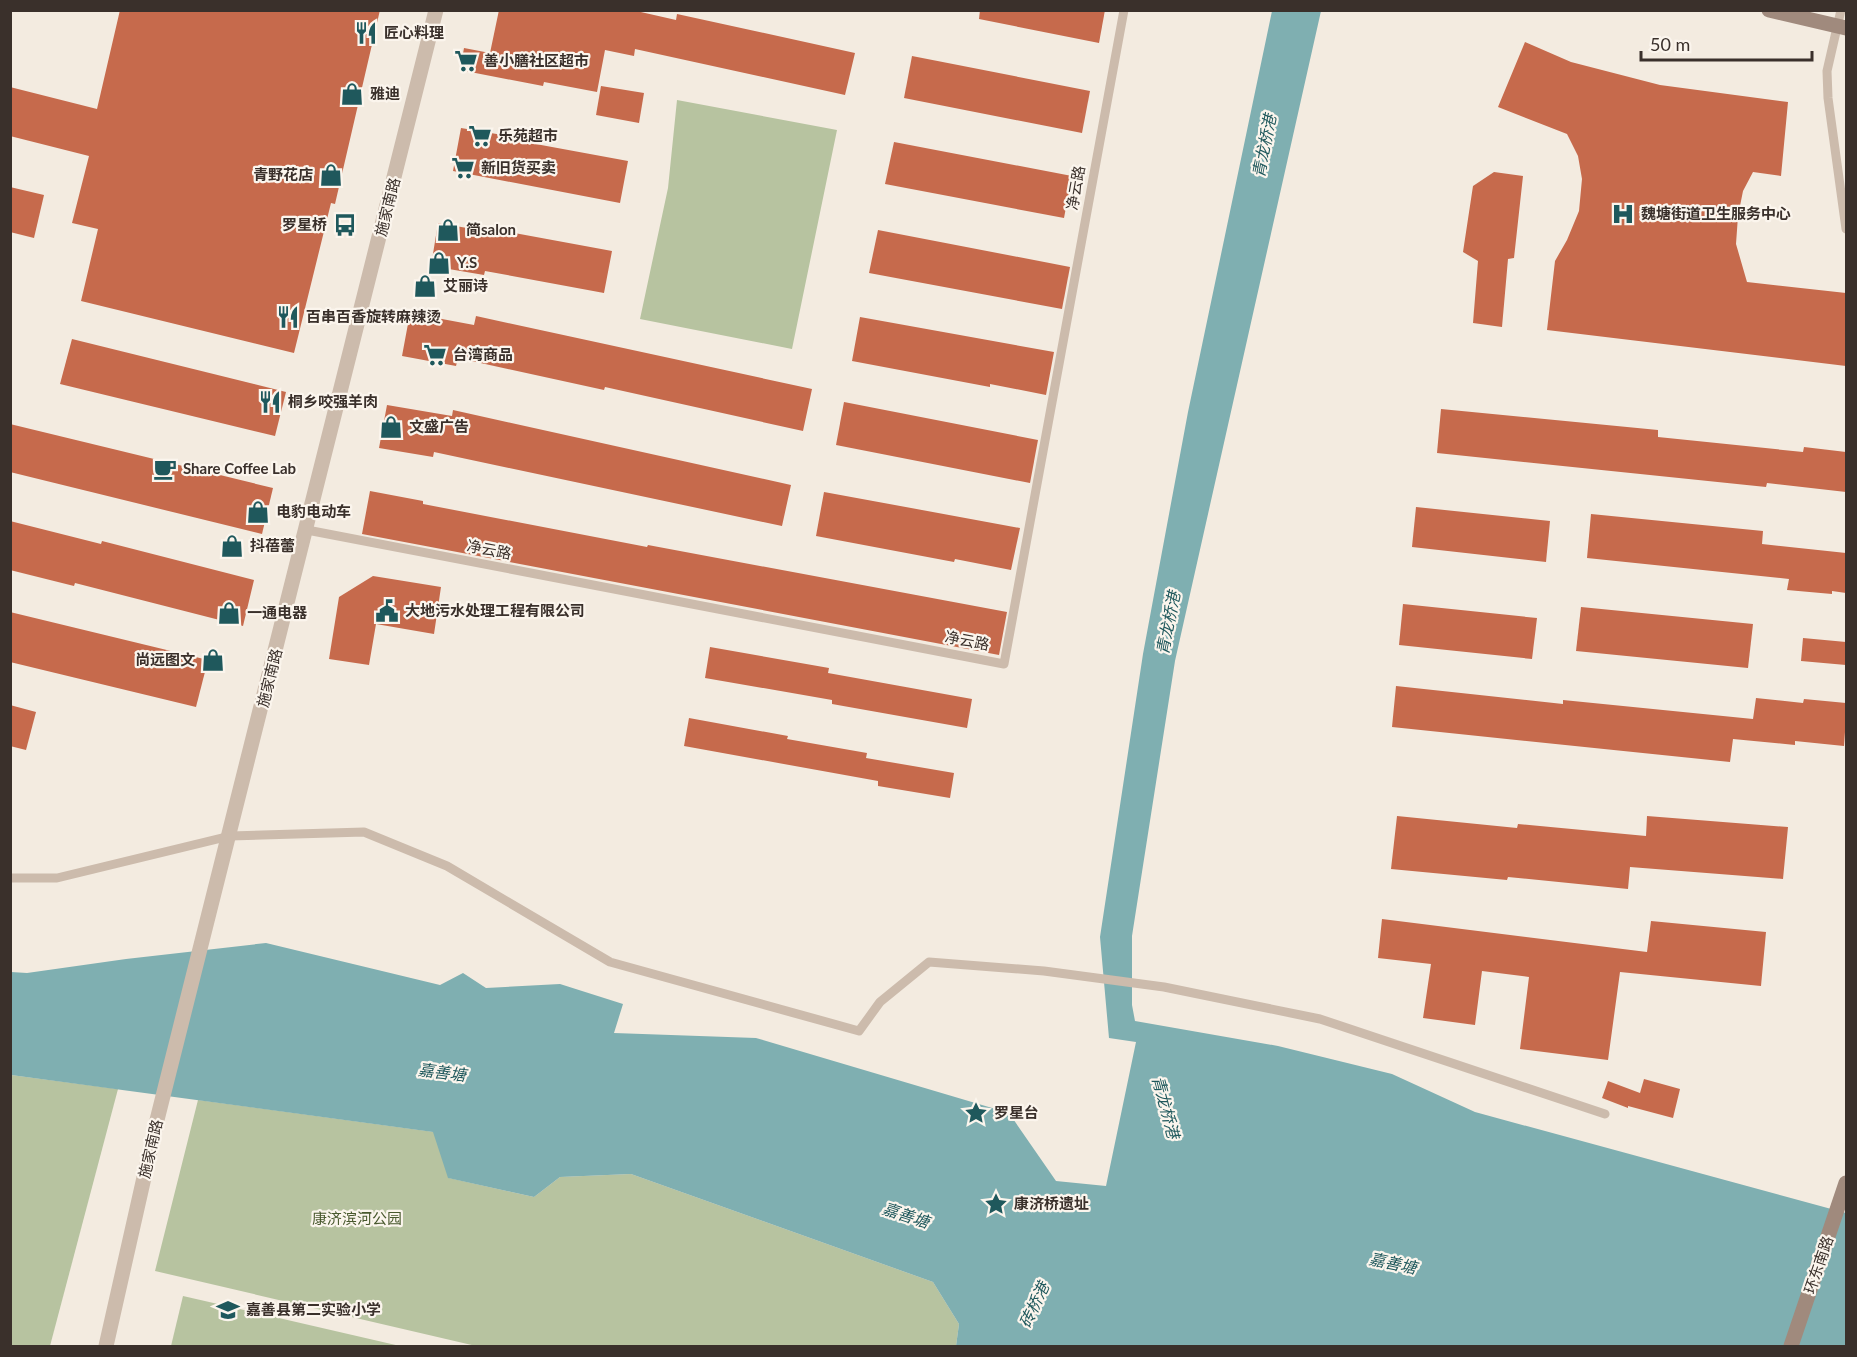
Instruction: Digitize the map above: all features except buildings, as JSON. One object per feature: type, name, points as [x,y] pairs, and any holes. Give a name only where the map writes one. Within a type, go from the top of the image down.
[{"type":"street","name":"施家南路","points":[[106,1347],[157,1120],[216,893],[436,10]]},
{"type":"street","points":[[1769,10],[1842,21]]},
{"type":"street","name":"环东南路","points":[[1791,1347],[1846,1183]]},
{"type":"lane","name":"净云路","points":[[307,530],[1004,664],[1124,10]]},
{"type":"lane","points":[[1842,21],[1827,71],[1828,98],[1846,228]]},
{"type":"lane","points":[[10,878],[57,878],[230,836],[364,831],[447,866],[610,962],[859,1031],[880,1002],[929,962],[1044,971],[1164,987],[1320,1019],[1605,1114]]},
{"type":"green space","points":[[677,100],[837,130],[792,349],[640,319],[668,188]]},
{"type":"green space","points":[[11,1075],[118,1089],[50,1346],[11,1346]]},
{"type":"green space","name":"康济滨河公园","points":[[198,1100],[434,1132],[449,1178],[534,1197],[560,1177],[631,1174],[933,1282],[959,1324],[956,1346],[476,1346],[155,1271]]},
{"type":"green space","points":[[183,1296],[400,1346],[171,1346]]},
{"type":"water","points":[[1272,11],[1321,11],[1175,661],[1132,936],[1132,1005],[1135,1021],[1278,1046],[1392,1074],[1475,1112],[1846,1213],[1846,1346],[956,1346],[959,1324],[933,1282],[631,1174],[560,1177],[534,1197],[448,1178],[433,1132],[11,1075],[11,972],[27,973],[266,943],[440,985],[463,973],[486,988],[560,984],[623,1004],[614,1033],[756,1038],[1009,1113],[1056,1181],[1106,1186],[1136,1042],[1109,1038],[1100,937],[1143,654],[1188,412]]},
{"type":"place","name":"匠心料理","points":[[366,33]]},
{"type":"place","name":"善小膳社区超市","points":[[466,61]]},
{"type":"place","name":"雅迪","points":[[352,94]]},
{"type":"place","name":"乐苑超市","points":[[480,136]]},
{"type":"place","name":"新旧货买卖","points":[[463,168]]},
{"type":"place","name":"青野花店","points":[[331,175]]},
{"type":"place","name":"魏塘街道卫生服务中心","points":[[1623,214]]},
{"type":"place","name":"罗星桥","points":[[345,225]]},
{"type":"place","name":"简salon","points":[[448,230]]},
{"type":"place","name":"Y.S","points":[[439,263]]},
{"type":"place","name":"艾丽诗","points":[[425,286]]},
{"type":"place","name":"百串百香旋转麻辣烫","points":[[288,317]]},
{"type":"place","name":"台湾商品","points":[[435,355]]},
{"type":"place","name":"桐乡咬强羊肉","points":[[270,402]]},
{"type":"place","name":"文盛广告","points":[[391,427]]},
{"type":"place","name":"Share Coffee Lab","points":[[165,469]]},
{"type":"place","name":"电豹电动车","points":[[258,512]]},
{"type":"place","name":"抖蓓蕾","points":[[232,546]]},
{"type":"place","name":"大地污水处理工程有限公司","points":[[387,611]]},
{"type":"place","name":"一通电器","points":[[229,613]]},
{"type":"place","name":"尚远图文","points":[[213,660]]},
{"type":"place","name":"罗星台","points":[[976,1113]]},
{"type":"place","name":"康济桥遗址","points":[[996,1204]]},
{"type":"place","name":"嘉善县第二实验小学","points":[[228,1310]]},
{"type":"water label","name":"青龙桥港","points":[[1264,146]]},
{"type":"water label","name":"青龙桥港","points":[[1168,623]]},
{"type":"water label","name":"嘉善塘","points":[[442,1072]]},
{"type":"water label","name":"青龙桥港","points":[[1166,1107]]},
{"type":"water label","name":"嘉善塘","points":[[906,1215]]},
{"type":"water label","name":"嘉善塘","points":[[1393,1263]]},
{"type":"water label","name":"砖桥港","points":[[1034,1305]]}]
